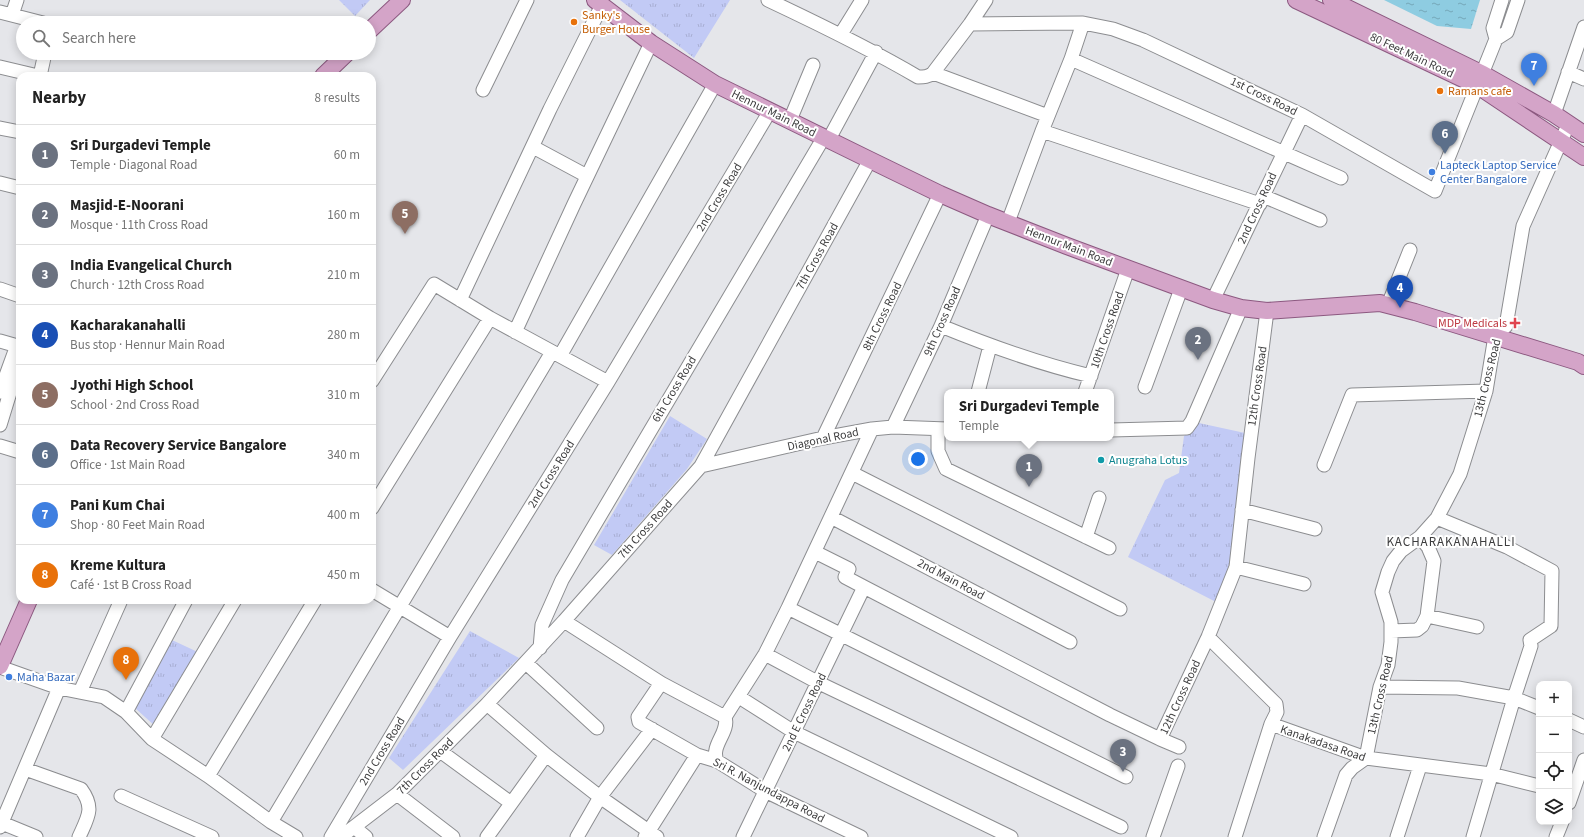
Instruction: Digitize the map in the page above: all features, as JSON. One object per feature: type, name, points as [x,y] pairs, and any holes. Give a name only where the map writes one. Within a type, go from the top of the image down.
[{"type":"main road","points":[[376,24],[402,0]]},
{"type":"main road","name":"80 Feet Main Road","points":[[1296,0],[1554,114],[1584,134]]},
{"type":"main road","name":"80 Feet Main Road","points":[[1331,0],[1480,80],[1584,157]]},
{"type":"main road","name":"Hennur Main Road","points":[[599,2],[651,43],[715,84],[940,194],[988,215],[1128,269],[1212,300],[1241,308],[1267,311],[1380,303],[1495,336],[1578,362],[1584,366]]},
{"type":"main road","points":[[327,72],[340,60]]},
{"type":"main road","points":[[0,666],[27,604]]},
{"type":"street","points":[[17,0],[6,13],[17,16]]},
{"type":"street","points":[[483,90],[526,0]]},
{"type":"street","points":[[768,0],[841,34],[876,52],[918,77],[929,76],[932,73],[970,24],[986,0]]},
{"type":"street","points":[[841,34],[862,0]]},
{"type":"street","points":[[1480,80],[1496,39],[1494,28],[1502,0]]},
{"type":"street","points":[[1496,39],[1508,32],[1518,0]]},
{"type":"street","points":[[460,300],[533,147],[599,2]]},
{"type":"street","points":[[1008,222],[1042,131],[1072,59],[1083,23]]},
{"type":"street","name":"1st Cross Road","points":[[970,24],[1083,23],[1113,29],[1143,40],[1302,115],[1435,191],[1480,80]]},
{"type":"street","points":[[1554,114],[1584,27]]},
{"type":"street","points":[[515,332],[587,176],[651,43]]},
{"type":"street","name":"6th Cross Road","points":[[540,648],[542,625],[562,580],[876,52]]},
{"type":"street","points":[[1072,59],[1341,178]]},
{"type":"street","points":[[40,72],[43,60]]},
{"type":"street","points":[[790,120],[813,65]]},
{"type":"street","points":[[0,67],[22,72]]},
{"type":"street","points":[[1568,72],[1584,79]]},
{"type":"street","points":[[932,73],[1048,116]]},
{"type":"street","points":[[271,822],[399,606],[556,354],[715,84]]},
{"type":"street","name":"2nd Cross Road","points":[[331,837],[450,637],[608,382],[770,111]]},
{"type":"street","name":"2nd Cross Road","points":[[1212,300],[1262,200],[1282,153],[1302,115]]},
{"type":"street","name":"13th Cross Road","points":[[1366,758],[1380,687],[1388,665],[1391,642],[1391,622],[1382,592],[1388,572],[1393,561],[1401,551],[1420,537],[1438,518],[1460,474],[1486,391],[1495,336],[1506,326],[1523,226],[1569,123]]},
{"type":"street","points":[[0,128],[16,131]]},
{"type":"street","points":[[1042,131],[1262,200],[1320,220]]},
{"type":"street","points":[[533,147],[587,176]]},
{"type":"street","name":"7th Cross Road","points":[[341,837],[397,794],[487,704],[540,648],[701,466],[870,160]]},
{"type":"street","points":[[0,183],[16,187]]},
{"type":"street","name":"8th Cross Road","points":[[823,438],[940,194]]},
{"type":"street","name":"9th Cross Road","points":[[893,427],[941,326],[988,215]]},
{"type":"street","points":[[1388,305],[1410,250]]},
{"type":"street","name":"10th Cross Road","points":[[1086,389],[1128,269]]},
{"type":"street","points":[[376,375],[434,284],[490,318],[608,382]]},
{"type":"street","points":[[1145,387],[1181,288]]},
{"type":"street","points":[[0,289],[16,295]]},
{"type":"street","points":[[1114,430],[1185,429],[1192,422],[1241,308]]},
{"type":"street","name":"12th Cross Road","points":[[815,552],[849,569],[845,577],[1110,716],[1160,739],[1208,637],[1236,567],[1267,311]]},
{"type":"street","points":[[376,502],[490,318]]},
{"type":"street","points":[[941,326],[990,346],[1055,368],[1091,376]]},
{"type":"street","points":[[0,341],[14,345],[16,348],[0,392]]},
{"type":"street","points":[[979,389],[990,346]]},
{"type":"street","points":[[0,425],[16,373]]},
{"type":"street","points":[[1324,465],[1352,394],[1486,391]]},
{"type":"street","name":"Diagonal Road","points":[[701,466],[823,438],[872,429],[893,427],[942,429]]},
{"type":"street","points":[[717,761],[715,750],[726,725],[725,717],[765,654],[815,552],[872,429]]},
{"type":"street","points":[[942,429],[938,451],[946,469],[1109,548]]},
{"type":"street","points":[[0,446],[16,451]]},
{"type":"street","points":[[852,473],[1120,609]]},
{"type":"street","points":[[1086,537],[1099,498]]},
{"type":"street","points":[[1242,510],[1315,528]]},
{"type":"street","name":"2nd Main Road","points":[[831,517],[1070,642]]},
{"type":"street","points":[[1438,518],[1507,547],[1552,571],[1551,626],[1530,640],[1531,646],[1473,837]]},
{"type":"street","points":[[1391,631],[1417,630],[1422,626],[1427,616],[1434,561],[1428,547],[1420,537]]},
{"type":"street","points":[[1236,567],[1304,584]]},
{"type":"street","name":"2nd E Cross Road","points":[[743,837],[842,636],[864,587]]},
{"type":"street","points":[[376,592],[450,637]]},
{"type":"street","points":[[80,692],[119,604]]},
{"type":"street","points":[[126,712],[184,604]]},
{"type":"street","points":[[152,739],[233,604]]},
{"type":"street","points":[[208,776],[313,604]]},
{"type":"street","points":[[788,608],[1126,777]]},
{"type":"street","points":[[1427,616],[1477,627]]},
{"type":"street","points":[[564,621],[661,683],[725,717]]},
{"type":"street","name":"Kanakadasa Road","points":[[1208,637],[1276,704],[1277,712],[1270,724],[1366,758],[1491,774],[1536,785]]},
{"type":"street","points":[[765,654],[819,683],[1121,827]]},
{"type":"street","points":[[526,662],[597,728]]},
{"type":"street","points":[[0,666],[59,688],[104,697],[126,712],[152,739],[208,776],[271,822],[296,837]]},
{"type":"street","name":"Sri R. Nanjundappa Road","points":[[661,683],[638,717],[639,722],[697,755],[717,761],[765,791],[861,837]]},
{"type":"street","points":[[1380,687],[1458,688],[1514,698],[1536,707]]},
{"type":"street","points":[[36,837],[1,825],[59,688]]},
{"type":"street","points":[[739,697],[794,732],[1010,837]]},
{"type":"street","points":[[487,704],[546,755],[650,835],[697,755]]},
{"type":"street","points":[[1572,721],[1584,727]]},
{"type":"street","points":[[1235,837],[1270,724]]},
{"type":"street","points":[[577,837],[600,797],[652,729]]},
{"type":"street","points":[[1160,739],[1179,747]]},
{"type":"street","points":[[440,751],[511,803]]},
{"type":"street","points":[[487,837],[546,755]]},
{"type":"street","points":[[1324,837],[1346,775],[1352,768],[1366,758]]},
{"type":"street","points":[[1572,791],[1584,760]]},
{"type":"street","points":[[1153,837],[1178,766]]},
{"type":"street","points":[[1397,837],[1420,766]]},
{"type":"street","points":[[25,769],[81,789],[87,797],[90,811],[79,837]]},
{"type":"street","points":[[397,794],[453,837]]},
{"type":"street","points":[[121,796],[212,837]]},
{"type":"street","points":[[1556,837],[1561,825]]},
{"type":"street","points":[[354,827],[366,837]]},
{"type":"green space","points":[[339,0],[370,0],[355,16]]},
{"type":"green space","points":[[620,0],[730,0],[694,58]]},
{"type":"green space","points":[[670,416],[707,439],[687,469],[612,555],[594,545]]},
{"type":"green space","points":[[1199,423],[1245,433],[1231,557],[1218,603],[1128,557],[1165,480],[1179,473],[1184,436]]},
{"type":"green space","points":[[470,631],[519,658],[403,770],[389,758]]},
{"type":"green space","points":[[172,640],[202,654],[155,726],[135,708]]},
{"type":"water","points":[[1384,0],[1480,0],[1471,29],[1437,26]]},
{"type":"place","name":"Sanky's Burger House","points":[[574,22]]},
{"type":"place","name":"Pani Kum Chai","points":[[1534,86]]},
{"type":"place","name":"Ramans cafe","points":[[1440,91]]},
{"type":"place","name":"Data Recovery Service Bangalore","points":[[1445,154]]},
{"type":"place","name":"Lapteck Laptop Service Center Bangalore","points":[[1432,172]]},
{"type":"place","name":"Jyothi High School","points":[[405,234]]},
{"type":"place","name":"Kacharakanahalli","points":[[1400,308]]},
{"type":"place","name":"MDP Medicals","points":[[1515,323]]},
{"type":"place","name":"Masjid-E-Noorani","points":[[1198,360]]},
{"type":"place","name":"Anugraha Lotus","points":[[1101,460]]},
{"type":"place","name":"Sri Durgadevi Temple","points":[[1029,487]]},
{"type":"place","name":"Maha Bazar","points":[[9,677]]},
{"type":"place","name":"Kreme Kultura","points":[[126,680]]},
{"type":"place","name":"India Evangelical Church","points":[[1123,772]]},
{"type":"district","name":"KACHARAKANAHALLI","points":[[1451,541]]}]
